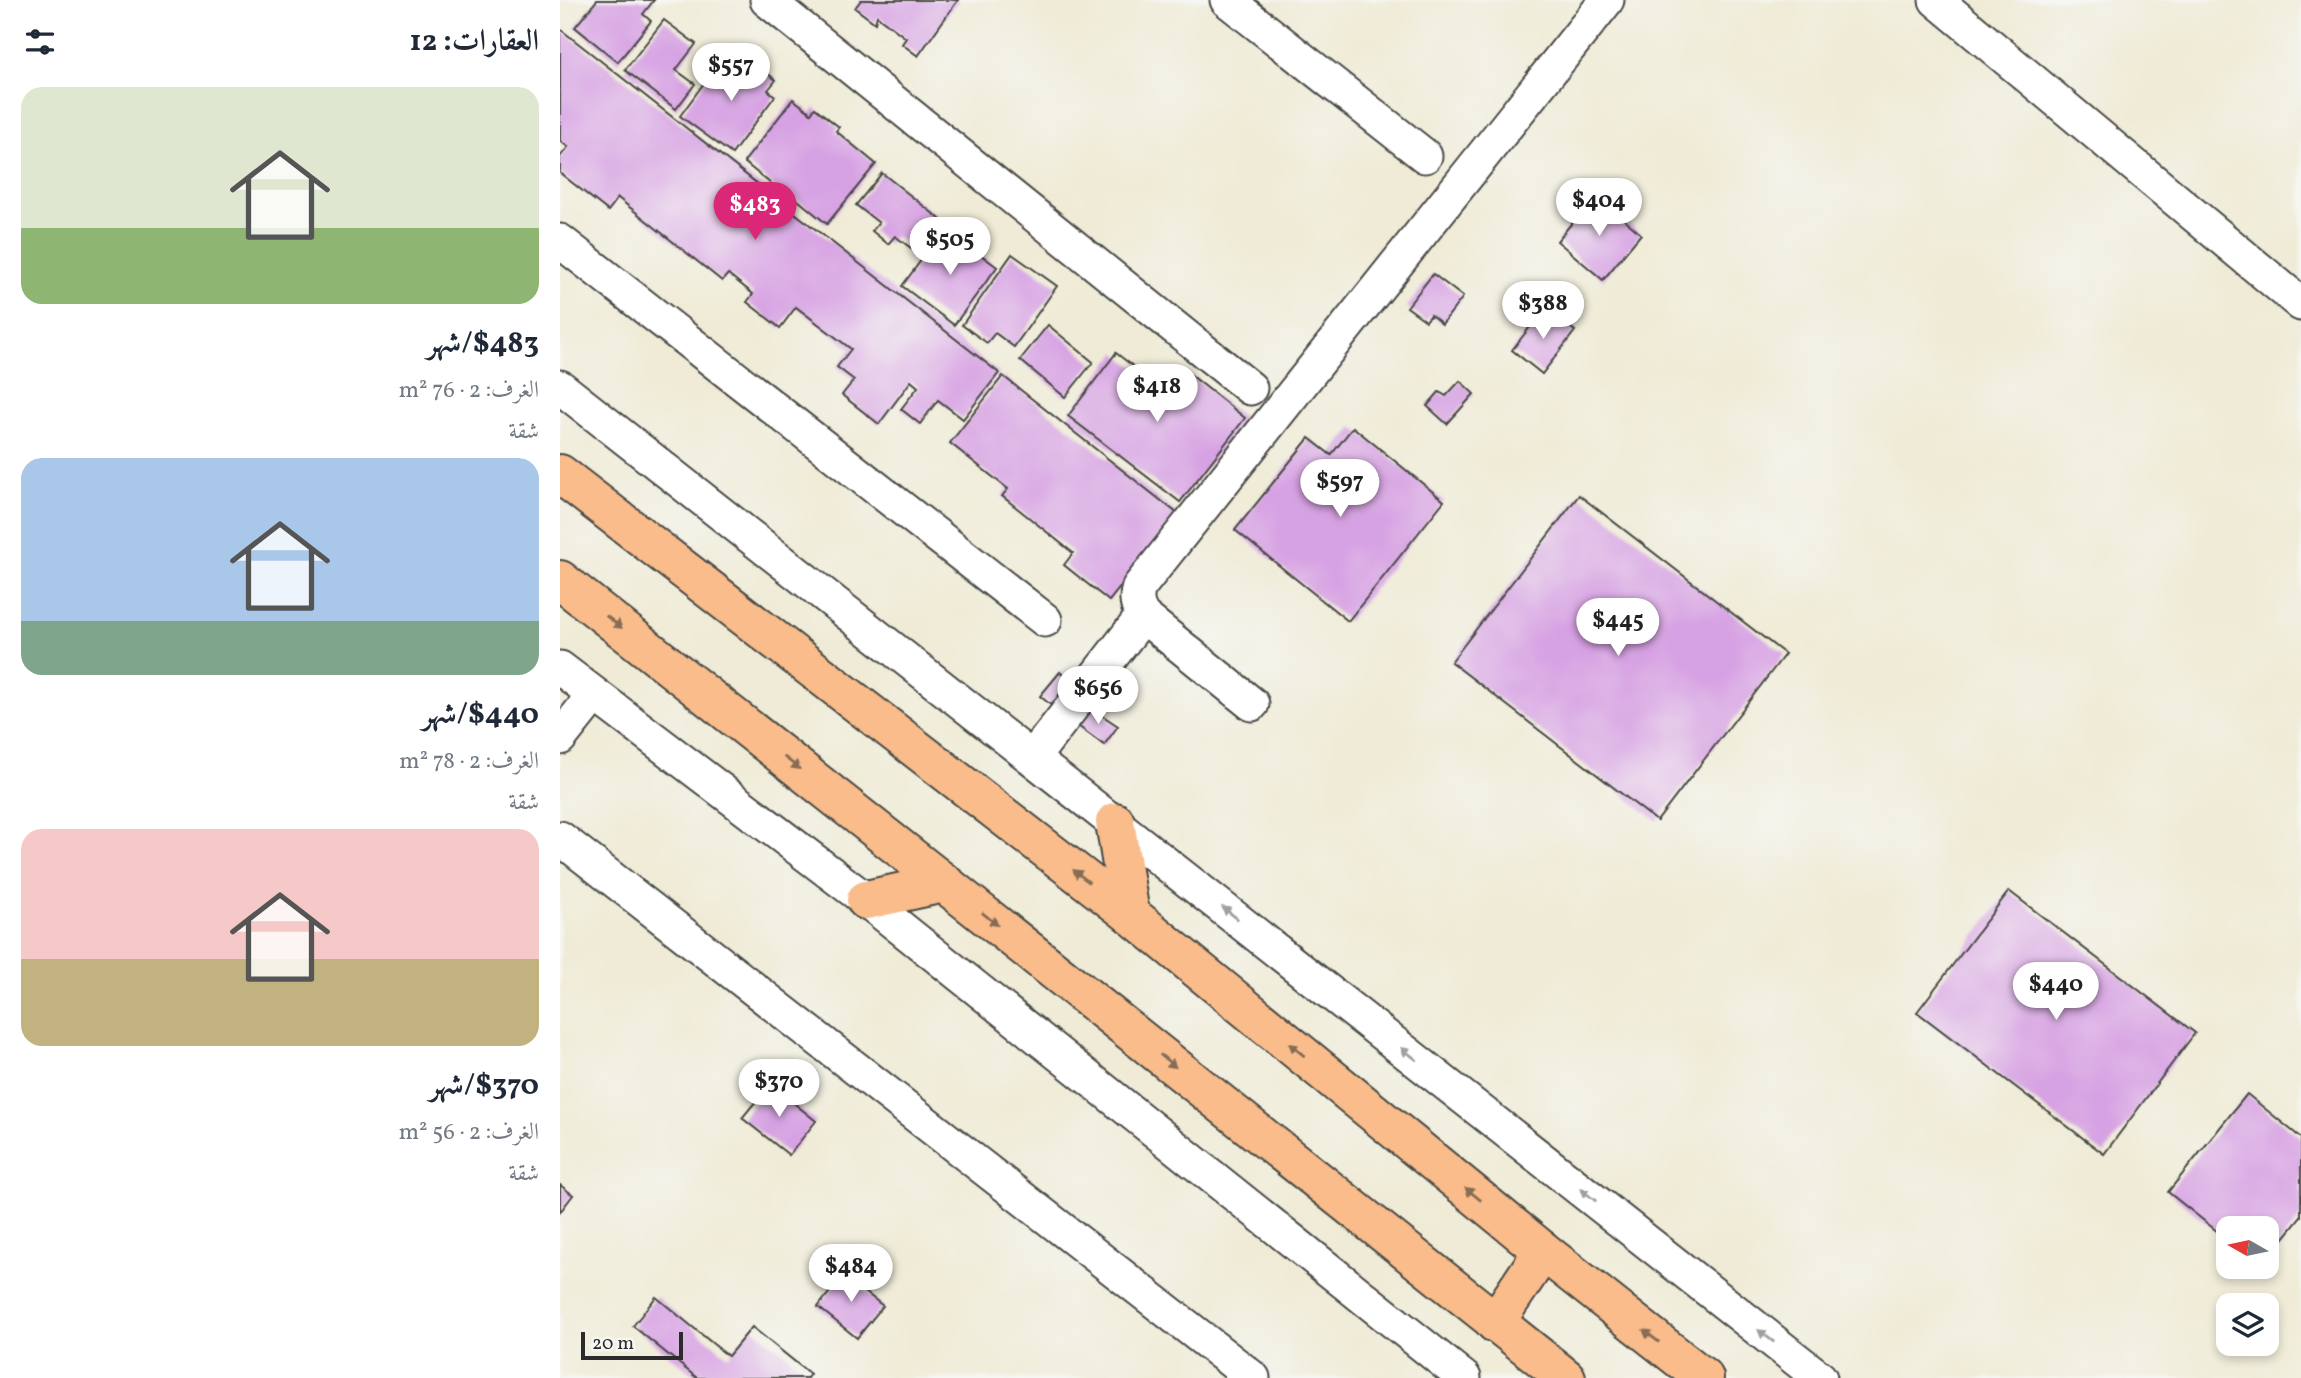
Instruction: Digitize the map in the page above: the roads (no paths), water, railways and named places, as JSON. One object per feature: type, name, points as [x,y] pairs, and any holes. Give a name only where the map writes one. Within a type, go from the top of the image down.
[{"type":"main road","points":[[560,474],[1130,914],[1543,1251],[1704,1378]]},
{"type":"main road","points":[[560,580],[1566,1378]]},
{"type":"main road","points":[[1115,822],[1130,914]]},
{"type":"main road","points":[[866,900],[944,883]]},
{"type":"main road","points":[[1495,1323],[1543,1251]]},
{"type":"street","points":[[767,0],[1250,388]]},
{"type":"street","points":[[1227,0],[1425,156]]},
{"type":"street","points":[[1252,704],[1143,616],[1136,597],[1139,587],[1607,0]]},
{"type":"street","points":[[1936,0],[2301,304]]},
{"type":"street","points":[[560,240],[1045,620]]},
{"type":"street","points":[[560,387],[1820,1378]]},
{"type":"street","points":[[1032,757],[1143,616]]},
{"type":"street","points":[[560,667],[866,900],[1464,1378]]},
{"type":"street","points":[[560,738],[594,695]]},
{"type":"street","points":[[560,838],[1253,1378]]}]
